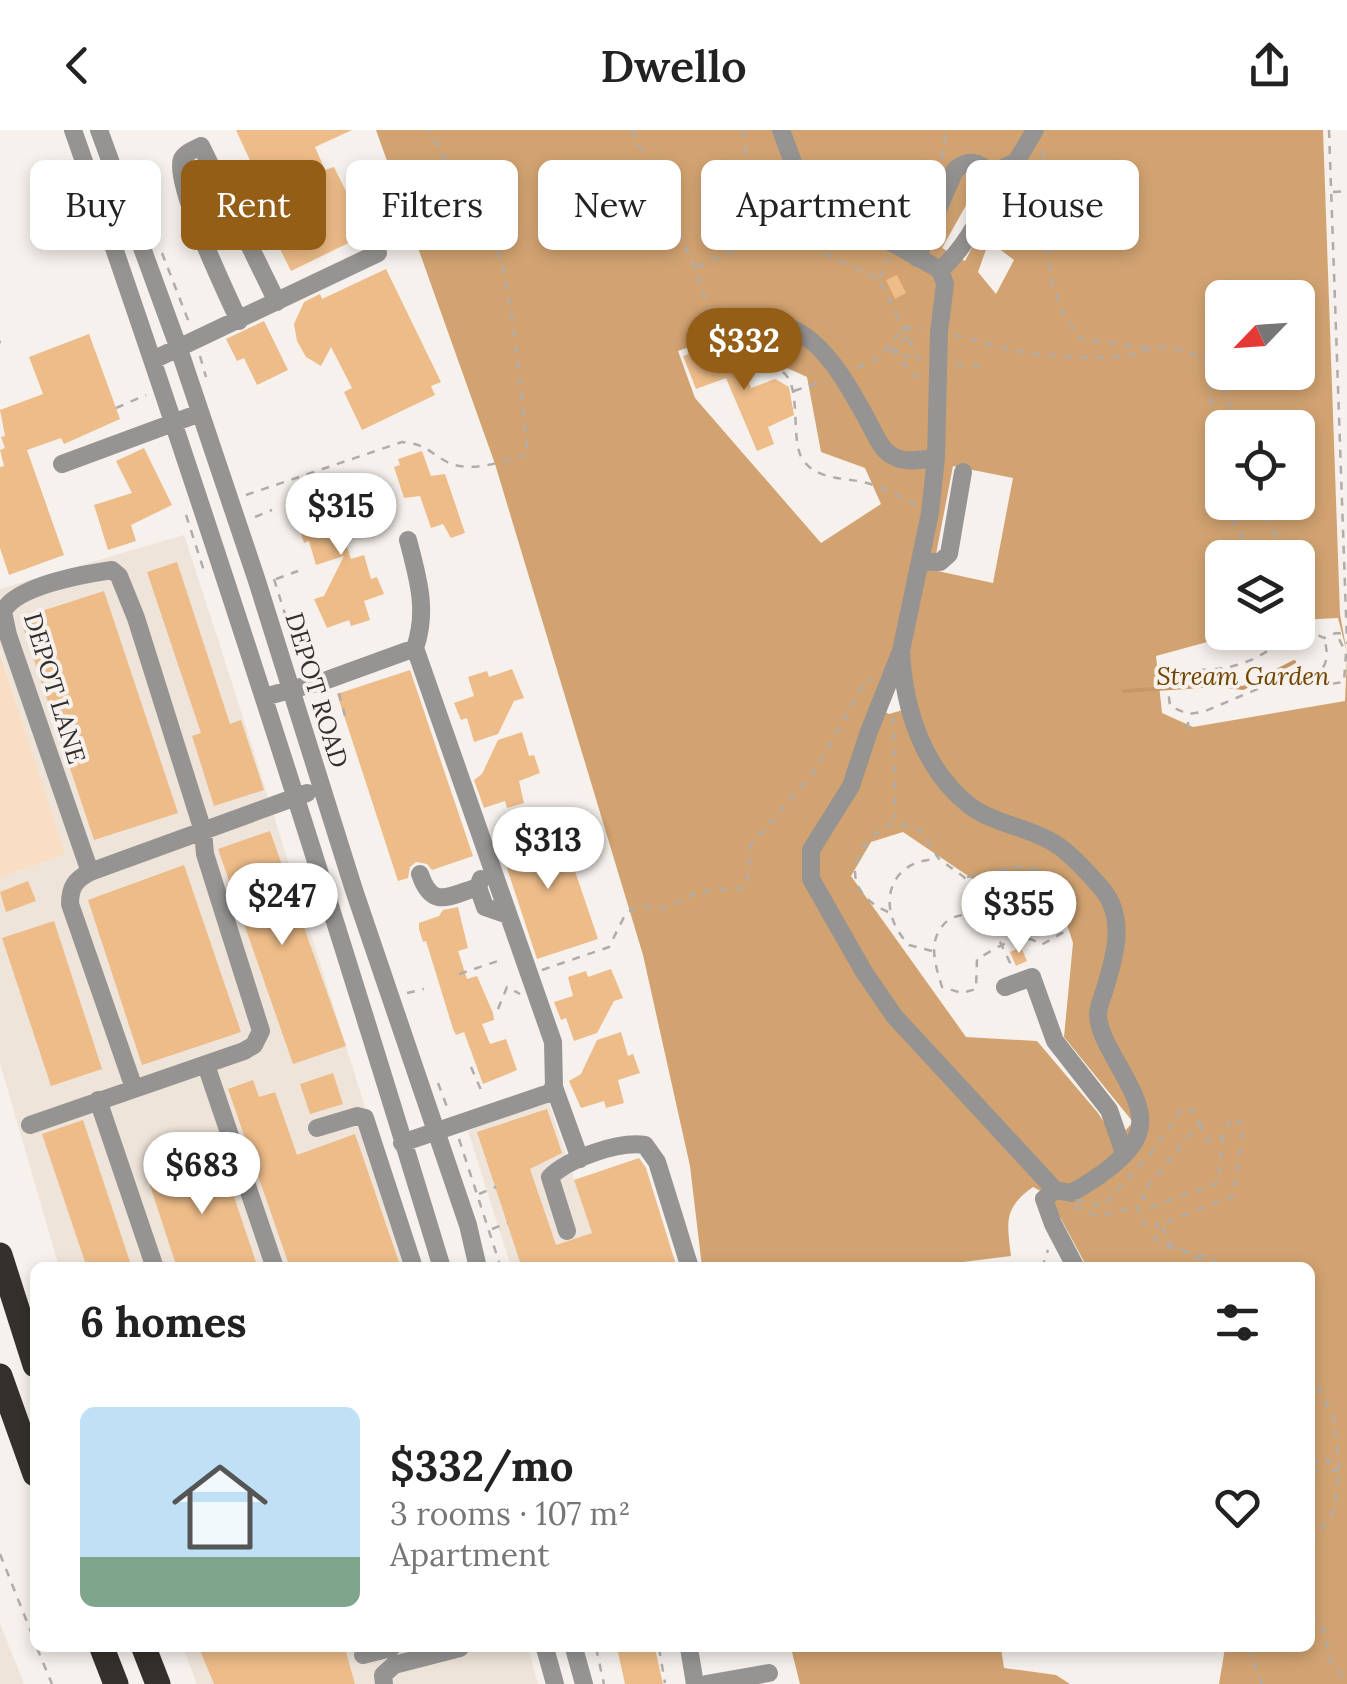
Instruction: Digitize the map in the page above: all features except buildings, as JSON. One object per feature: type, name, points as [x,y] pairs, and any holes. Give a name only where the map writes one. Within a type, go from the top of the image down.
[{"type":"highway","points":[[0,1255],[30,1349]]},
{"type":"highway","points":[[0,1376],[30,1460]]},
{"type":"highway","points":[[104,1652],[116,1684]]},
{"type":"highway","points":[[146,1652],[158,1684]]},
{"type":"street","name":"DEPOT ROAD","points":[[73,130],[264,698],[440,1262]]},
{"type":"street","name":"DEPOT ROAD","points":[[99,130],[200,412],[321,788],[445,1129],[477,1262]]},
{"type":"street","points":[[780,130],[792,160]]},
{"type":"street","points":[[1017,160],[1035,130]]},
{"type":"street","points":[[239,320],[180,174],[186,154],[198,138],[277,302]]},
{"type":"street","points":[[917,258],[955,170],[966,165]]},
{"type":"street","points":[[940,270],[956,256],[966,238]]},
{"type":"street","points":[[901,652],[903,691],[915,728],[938,772],[971,806],[1058,846],[1105,893],[1118,923],[1098,1014],[1135,1096],[1141,1120],[1138,1136],[1124,1153],[1071,1193],[1055,1190],[895,1017],[864,972],[811,879],[811,850],[851,786],[901,652],[930,512],[945,284],[940,270],[904,250]]},
{"type":"street","points":[[153,360],[378,253]]},
{"type":"street","points":[[716,330],[738,322],[762,320],[786,324],[807,335],[843,375],[888,454],[906,460],[936,458]]},
{"type":"street","points":[[62,464],[200,412]]},
{"type":"street","points":[[920,562],[935,563],[945,558],[963,472]]},
{"type":"street","points":[[930,512],[955,518]]},
{"type":"street","points":[[408,540],[423,603],[415,648],[553,1042],[554,1087],[580,1159]]},
{"type":"street","name":"DEPOT LANE","points":[[30,1125],[206,1065],[254,1045],[262,1031],[136,618],[120,576],[112,570],[79,575],[14,598],[3,612],[90,872]]},
{"type":"street","points":[[264,698],[415,648]]},
{"type":"street","points":[[134,1088],[70,904],[70,892],[78,879],[321,788]]},
{"type":"street","points":[[488,863],[478,888],[485,906],[508,916]]},
{"type":"street","points":[[420,874],[424,888],[433,897],[478,888]]},
{"type":"street","points":[[1012,984],[1032,977],[1055,1042],[1109,1110],[1124,1153]]},
{"type":"street","points":[[206,1065],[273,1262]]},
{"type":"street","points":[[402,1144],[550,1092],[554,1087]]},
{"type":"street","points":[[98,1100],[153,1262]]},
{"type":"street","points":[[317,1128],[357,1116],[365,1118],[412,1262]]},
{"type":"street","points":[[163,1159],[231,1139]]},
{"type":"street","points":[[567,1231],[550,1178],[563,1164],[630,1143],[644,1145],[657,1162],[688,1262]]},
{"type":"street","points":[[1055,1190],[1044,1199],[1073,1262]]},
{"type":"street","points":[[433,1236],[468,1226]]},
{"type":"street","points":[[363,1654],[372,1652]]},
{"type":"street","points":[[384,1684],[383,1675],[394,1665],[444,1652]]},
{"type":"street","points":[[546,1652],[555,1684]]},
{"type":"street","points":[[575,1652],[584,1684]]},
{"type":"street","points":[[690,1652],[695,1684]]},
{"type":"street","points":[[706,1684],[768,1673]]},
{"type":"path","points":[[229,500],[402,442],[419,444],[460,466],[495,464],[528,454],[502,260],[429,130]]},
{"type":"path","points":[[632,130],[695,268],[716,330]]},
{"type":"path","points":[[743,130],[747,160]]},
{"type":"path","points":[[942,160],[946,130]]},
{"type":"path","points":[[1330,130],[1347,644]]},
{"type":"path","points":[[1042,149],[1047,187],[1047,250],[1062,312],[1081,339],[1183,349],[1205,361]]},
{"type":"path","points":[[1332,192],[1347,191]]},
{"type":"path","points":[[695,268],[735,250]]},
{"type":"path","points":[[819,250],[879,279],[925,380],[911,373],[889,345]]},
{"type":"path","points":[[879,279],[894,250]]},
{"type":"path","points":[[904,327],[1040,355],[1127,356],[1148,348]]},
{"type":"path","points":[[880,357],[904,327]]},
{"type":"path","points":[[895,353],[900,342],[908,337]]},
{"type":"path","points":[[895,353],[918,358]]},
{"type":"path","points":[[952,364],[985,366]]},
{"type":"path","points":[[752,372],[770,369],[791,382],[797,449],[810,468],[831,477],[868,483],[930,512]]},
{"type":"path","points":[[116,408],[148,394]]},
{"type":"path","points":[[254,517],[272,510]]},
{"type":"path","points":[[274,579],[298,571]]},
{"type":"path","points":[[1315,634],[1324,638],[1346,634]]},
{"type":"path","points":[[1323,670],[1330,684],[1344,682],[1346,653],[1336,634]]},
{"type":"path","points":[[1273,650],[1230,668],[1166,672],[1170,706],[1188,714],[1203,712],[1260,688],[1298,678],[1312,679],[1323,670],[1328,655],[1324,638]]},
{"type":"path","points":[[529,974],[609,947],[625,915],[636,906],[666,908],[698,892],[743,888],[751,845],[816,770],[866,681]]},
{"type":"path","points":[[338,692],[346,716]]},
{"type":"path","points":[[892,711],[895,822]]},
{"type":"path","points":[[1188,714],[1188,730]]},
{"type":"path","points":[[932,951],[910,945],[888,912],[866,898],[856,878],[856,863],[864,842],[895,822],[920,830],[939,859],[964,877],[1003,946],[1012,984]]},
{"type":"path","points":[[888,912],[890,892],[904,868],[926,859],[939,859]]},
{"type":"path","points":[[964,877],[1016,867],[1049,873],[1072,888],[1061,906],[1064,932],[1041,945],[1024,937],[978,959],[976,989],[962,993],[942,986],[932,951],[942,924],[951,918],[1018,899],[1043,905],[1061,916]]},
{"type":"path","points":[[459,974],[515,955]]},
{"type":"path","points":[[498,1009],[507,987]]},
{"type":"path","points":[[407,993],[424,989]]},
{"type":"path","points":[[471,1067],[480,1090]]},
{"type":"path","points":[[1076,1200],[1103,1206],[1151,1153],[1184,1108],[1195,1111],[1207,1140],[1223,1136]]},
{"type":"path","points":[[1200,1123],[1141,1194],[1151,1207],[1218,1183],[1223,1136],[1231,1118],[1244,1125],[1232,1196],[1163,1223],[1166,1242],[1204,1262]]},
{"type":"path","points":[[445,1129],[479,1194],[500,1262]]},
{"type":"path","points":[[479,1194],[496,1187]]},
{"type":"path","points":[[1055,1190],[1082,1212],[1098,1216],[1136,1206],[1146,1226],[1158,1224],[1156,1238],[1168,1247],[1213,1258],[1214,1262]]},
{"type":"path","points":[[491,1230],[508,1223]]},
{"type":"path","points":[[1315,1382],[1334,1418],[1339,1471],[1334,1512],[1315,1537]]},
{"type":"path","points":[[1315,1461],[1328,1459],[1329,1471],[1347,1471]]},
{"type":"path","points":[[1315,1462],[1315,1477]]},
{"type":"path","points":[[0,1554],[30,1629]]},
{"type":"path","points":[[1315,1620],[1324,1629],[1330,1659],[1347,1683]]},
{"type":"path","points":[[39,1652],[52,1684]]},
{"type":"path","points":[[597,1652],[604,1684]]},
{"type":"path","points":[[661,1652],[665,1684]]},
{"type":"path","points":[[1250,1652],[1262,1684]]},
{"type":"shaded area","points":[[376,130],[1323,130],[1340,614],[1347,653],[1338,618],[1315,619],[1315,540],[1205,540],[1205,643],[1156,656],[1162,713],[1193,727],[1345,701],[1347,656],[1347,1684],[1219,1684],[1224,1652],[1315,1652],[1315,1262],[1084,1262],[1048,1195],[1033,1187],[1016,1202],[1009,1217],[1011,1256],[963,1262],[701,1262],[690,1166],[643,955],[495,464],[419,250],[518,250],[518,160],[387,160]],"holes":[[[718,337],[807,377],[821,452],[865,468],[881,504],[821,543],[695,398],[678,351]],[[953,466],[1013,478],[993,583],[933,570]],[[906,669],[913,707],[889,714],[872,705]],[[903,832],[980,884],[1052,879],[1073,943],[1064,1037],[1133,1122],[1116,1141],[1098,1113],[1037,1041],[966,1037],[851,876],[871,842]]]},
{"type":"shaded area","points":[[184,535],[413,1262],[58,1262],[0,1063],[0,878],[63,854],[0,650],[0,589]]},
{"type":"shaded area","points":[[0,653],[65,854],[0,878]]},
{"type":"shaded area","points":[[548,1100],[601,1262],[509,1262],[468,1131]]},
{"type":"shaded area","points":[[0,1624],[24,1684],[0,1684]]},
{"type":"shaded area","points":[[185,1652],[529,1652],[538,1684],[197,1684]]},
{"type":"shaded area","points":[[792,1652],[1002,1652],[1004,1668],[1056,1675],[1070,1684],[800,1684]]},
{"type":"waterway","points":[[1124,691],[1218,685],[1243,688],[1294,662]]},
{"type":"park label","name":"Stream Garden","points":[[1243,676]]}]
